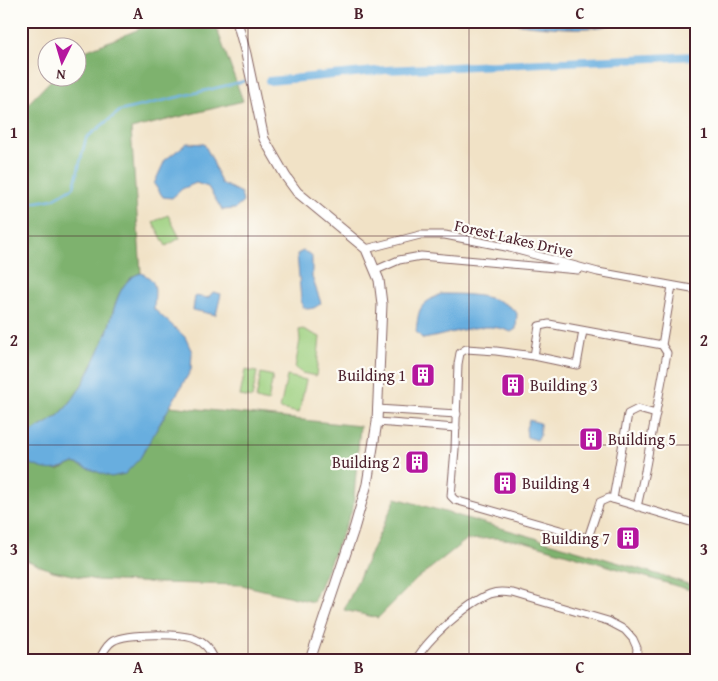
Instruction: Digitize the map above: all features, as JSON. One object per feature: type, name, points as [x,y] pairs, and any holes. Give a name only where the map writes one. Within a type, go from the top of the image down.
[{"type":"street","points":[[237,21],[264,139],[297,192],[366,249],[379,280],[382,304],[377,422],[367,484],[310,660]]},
{"type":"street","points":[[243,21],[246,54]]},
{"type":"street","name":"Forest Lakes Drive","points":[[366,249],[420,235],[445,235],[506,247],[598,272],[697,290]]},
{"type":"street","name":"Forest Lakes Drive","points":[[376,270],[399,260],[422,256],[598,272]]},
{"type":"street","points":[[637,507],[667,353],[662,345],[672,286]]},
{"type":"street","points":[[534,356],[539,326],[549,324],[662,345]]},
{"type":"street","points":[[583,331],[577,365],[534,356],[466,349],[460,353],[451,496],[455,500],[588,538],[600,502],[609,498],[697,524]]},
{"type":"street","points":[[377,409],[457,414]]},
{"type":"street","points":[[613,499],[628,414],[638,409],[656,414]]},
{"type":"street","points":[[377,422],[456,428]]},
{"type":"street","points":[[416,660],[431,639],[474,602],[498,592],[513,593],[608,621],[625,630],[633,639],[636,648],[636,660]]},
{"type":"street","points":[[100,660],[103,651],[112,642],[134,635],[185,636],[206,645],[215,660]]},
{"type":"green space","points":[[159,21],[214,21],[243,101],[131,129],[141,273],[132,277],[121,291],[104,340],[85,380],[73,398],[59,415],[30,434],[21,446],[21,111],[43,88],[88,88],[88,50]]},
{"type":"green space","points":[[168,215],[180,238],[166,246],[153,222]]},
{"type":"green space","points":[[303,329],[320,337],[316,376],[302,373],[295,368],[300,340],[299,330]]},
{"type":"green space","points":[[245,370],[257,372],[252,398],[240,396]]},
{"type":"green space","points":[[261,373],[273,376],[268,402],[256,399]]},
{"type":"green space","points":[[287,376],[306,380],[299,413],[280,409]]},
{"type":"green space","points":[[170,406],[360,426],[353,508],[313,602],[242,585],[96,580],[53,571],[21,558],[21,448],[24,461],[58,470],[74,463],[88,468],[140,458]]},
{"type":"green space","points":[[396,498],[673,579],[697,587],[697,592],[523,541],[494,538],[466,540],[417,579],[378,618],[344,610]]},
{"type":"water","points":[[498,21],[619,21],[610,25],[596,27],[561,28]]},
{"type":"water","points":[[187,143],[204,144],[221,183],[241,193],[243,202],[235,209],[222,210],[208,187],[196,183],[182,189],[172,198],[163,197],[154,184],[165,160]]},
{"type":"water","points":[[303,251],[312,257],[312,277],[321,303],[312,308],[303,307],[301,300],[297,254]]},
{"type":"water","points":[[141,273],[151,280],[155,288],[154,309],[185,337],[192,352],[191,370],[140,458],[125,474],[111,477],[74,463],[49,470],[24,461],[21,446],[30,434],[59,415],[73,398],[85,380],[104,340],[121,291],[132,277]]},
{"type":"water","points":[[213,292],[221,294],[216,315],[193,310],[195,296],[208,298]]},
{"type":"water","points":[[441,294],[482,296],[501,302],[517,313],[516,329],[511,332],[501,328],[478,327],[423,339],[416,332],[419,312],[428,301]]},
{"type":"water","points":[[529,420],[540,423],[540,435],[537,440],[527,437],[526,428]]},
{"type":"waterway","points":[[269,81],[386,70],[697,56]]},
{"type":"waterway","points":[[21,205],[53,199],[74,187],[86,138],[120,111],[245,81]]},
{"type":"place","name":"Building 1","points":[[423,375]]},
{"type":"place","name":"Building 3","points":[[513,385]]},
{"type":"place","name":"Building 5","points":[[591,439]]},
{"type":"place","name":"Building 2","points":[[417,462]]},
{"type":"place","name":"Building 4","points":[[505,483]]},
{"type":"place","name":"Building 7","points":[[628,538]]}]
